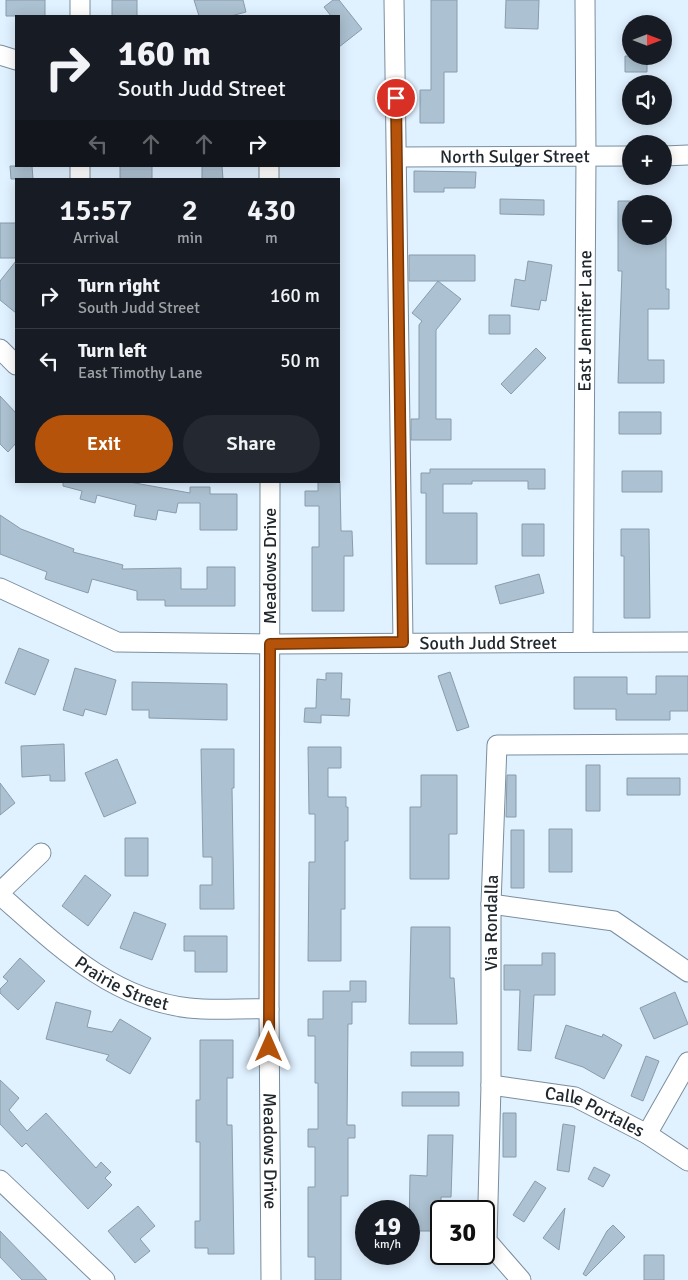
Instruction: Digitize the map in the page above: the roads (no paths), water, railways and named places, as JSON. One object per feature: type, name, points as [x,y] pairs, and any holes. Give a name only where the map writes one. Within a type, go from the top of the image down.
[{"type":"street","points":[[80,0],[80,15]]},
{"type":"street","points":[[394,0],[403,642]]},
{"type":"street","name":"East Jennifer Lane","points":[[583,642],[585,0]]},
{"type":"street","points":[[0,55],[15,60]]},
{"type":"street","name":"North Sulger Street","points":[[396,157],[622,156]]},
{"type":"street","points":[[672,156],[688,156]]},
{"type":"street","points":[[0,349],[15,364]]},
{"type":"street","name":"Meadows Drive","points":[[270,483],[269,1008],[271,1280]]},
{"type":"street","name":"South Judd Street","points":[[0,588],[117,642],[270,644],[688,642]]},
{"type":"street","name":"Via Rondalla","points":[[521,1280],[488,1241],[491,1086],[491,904],[497,744],[688,744]]},
{"type":"street","points":[[0,894],[41,853]]},
{"type":"street","name":"Prairie Street","points":[[0,894],[77,962],[129,993],[188,1008],[269,1008]]},
{"type":"street","points":[[491,904],[614,921],[688,972]]},
{"type":"street","points":[[647,1134],[688,1062]]},
{"type":"street","name":"Calle Portales","points":[[491,1086],[575,1097],[647,1134],[688,1161]]},
{"type":"street","points":[[0,1180],[105,1280]]}]
